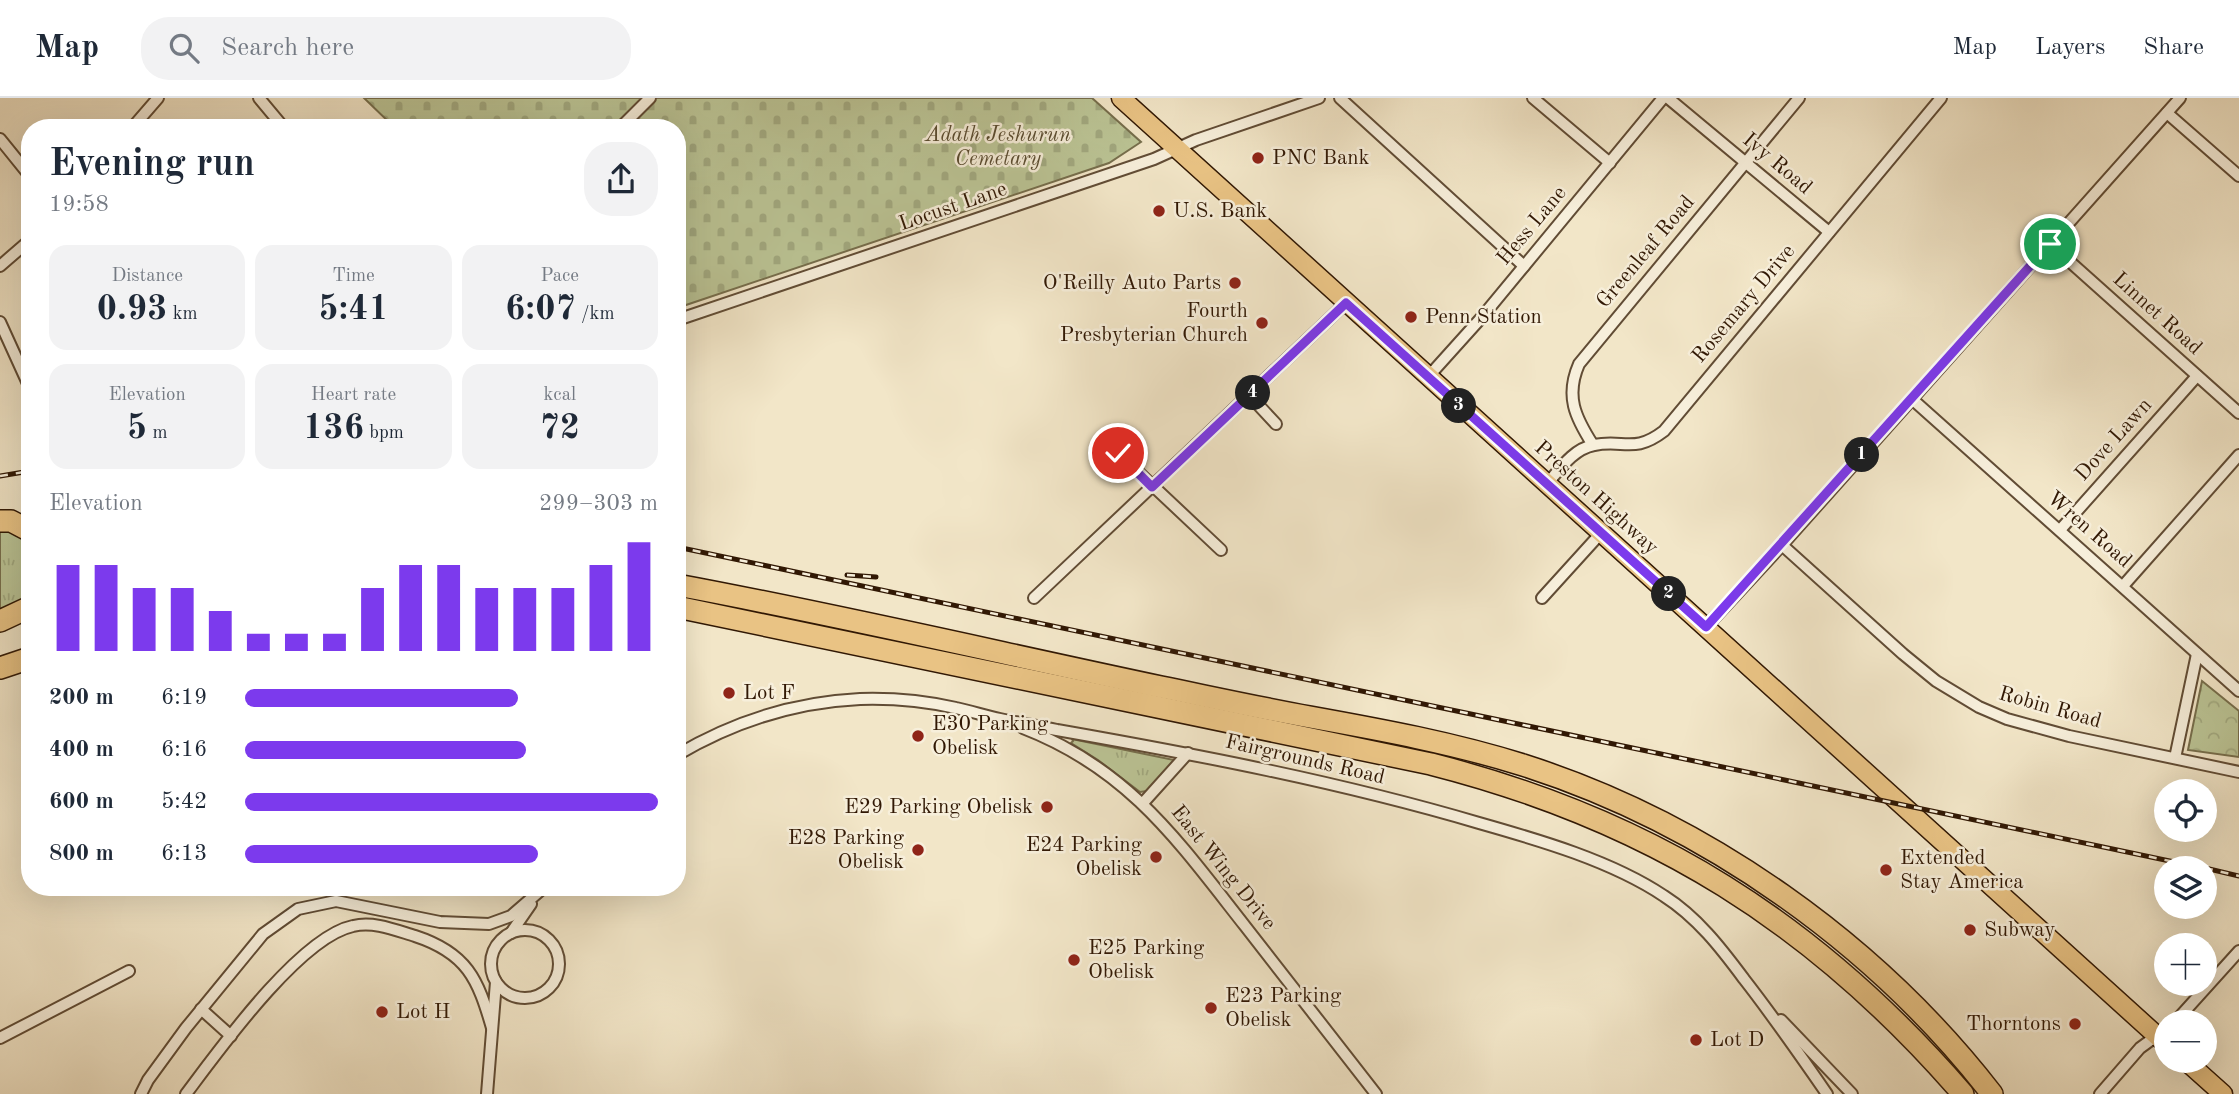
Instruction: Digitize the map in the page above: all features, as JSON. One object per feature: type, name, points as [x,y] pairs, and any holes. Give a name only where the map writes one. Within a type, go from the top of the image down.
[{"type":"highway","points":[[0,521],[11,521],[21,526]]},
{"type":"highway","points":[[686,587],[1435,741],[1524,765],[1573,783],[1636,810],[1699,843],[1801,909],[1869,963],[1906,998],[1992,1094]]},
{"type":"highway","points":[[686,609],[1431,764],[1557,802],[1608,823],[1689,864],[1794,932],[1898,1023],[1963,1094]]},
{"type":"highway","points":[[0,621],[21,611]]},
{"type":"highway","points":[[0,634],[21,628]]},
{"type":"highway","points":[[0,652],[21,646]]},
{"type":"highway","points":[[0,668],[21,661]]},
{"type":"main road","name":"Preston Highway","points":[[1121,98],[2013,904],[2154,1028]]},
{"type":"main road","points":[[2200,1073],[2223,1094]]},
{"type":"street","points":[[140,119],[158,98]]},
{"type":"street","points":[[259,98],[276,119]]},
{"type":"street","points":[[629,119],[650,98]]},
{"type":"street","name":"Locust Lane","points":[[686,317],[1154,159],[1200,139],[1319,98]]},
{"type":"street","points":[[1340,98],[1524,266]]},
{"type":"street","points":[[1533,98],[1610,163]]},
{"type":"street","name":"Hess Lane","points":[[1428,377],[1666,98]]},
{"type":"street","name":"Ivy Road","points":[[1666,98],[1829,232]]},
{"type":"street","name":"Greenleaf Road","points":[[1592,445],[1579,423],[1572,400],[1573,377],[1578,364],[1799,98]]},
{"type":"street","name":"Rosemary Drive","points":[[1592,445],[1638,444],[1664,431],[1941,98]]},
{"type":"street","points":[[1706,627],[2180,98]]},
{"type":"street","points":[[2167,113],[2239,176]]},
{"type":"street","points":[[0,139],[21,165]]},
{"type":"street","name":"Linnet Road","points":[[2050,244],[2239,413]]},
{"type":"street","points":[[0,266],[21,248]]},
{"type":"street","points":[[1034,598],[1346,303]]},
{"type":"street","points":[[0,322],[21,368]]},
{"type":"street","name":"Dove Lawn","points":[[2060,530],[2197,376]]},
{"type":"street","points":[[1250,396],[1276,424]]},
{"type":"street","name":"Wren Road","points":[[1912,398],[2239,691]]},
{"type":"street","points":[[1547,484],[1571,456],[1592,445]]},
{"type":"street","points":[[1118,453],[1221,550]]},
{"type":"street","points":[[2123,586],[2239,456]]},
{"type":"street","points":[[1542,598],[1601,533]]},
{"type":"street","name":"Robin Road","points":[[1782,545],[1903,654],[1936,681],[1979,707],[2068,736],[2239,772]]},
{"type":"street","points":[[2175,758],[2197,654]]},
{"type":"street","name":"Fairgrounds Road","points":[[686,750],[761,717],[806,704],[864,699],[910,701],[961,708],[996,719],[1188,753],[1287,774],[1429,808],[1530,838],[1635,879],[1678,904],[1703,927],[1759,998],[1827,1094]]},
{"type":"street","name":"East Wing Drive","points":[[996,719],[1027,730],[1073,752],[1118,781],[1143,803],[1219,892],[1376,1094]]},
{"type":"street","points":[[1143,803],[1188,753]]},
{"type":"street","points":[[141,1094],[148,1080],[201,1009],[263,934],[298,909],[336,901],[440,922],[489,924],[512,916],[533,896]]},
{"type":"street","points":[[511,933],[522,930],[543,935],[557,952],[558,974],[545,992],[535,997],[513,996],[503,990],[496,982],[491,960],[495,949],[511,933],[536,896]]},
{"type":"street","points":[[186,1094],[231,1036],[306,953],[350,926],[387,927],[439,944],[456,956],[474,976],[492,1028]]},
{"type":"street","points":[[2186,1010],[2239,951]]},
{"type":"street","points":[[0,1038],[129,971]]},
{"type":"street","points":[[487,1094],[496,982]]},
{"type":"street","points":[[1759,998],[1852,1094]]},
{"type":"street","points":[[201,1009],[231,1036]]},
{"type":"street","points":[[2100,1094],[2140,1048],[2154,1041]]},
{"type":"green space","name":"Adath Jeshurun Cemetary","points":[[364,98],[1092,98],[1141,142],[1109,163],[686,305],[686,119],[386,119]]},
{"type":"green space","points":[[0,526],[21,534],[21,605],[0,613]]},
{"type":"green space","points":[[2202,681],[2239,711],[2239,757],[2188,750]]},
{"type":"green space","points":[[1072,739],[1174,760],[1174,764],[1147,791],[1140,792],[1071,743]]},
{"type":"railway","points":[[0,476],[21,472]]},
{"type":"railway","points":[[686,549],[2154,858]]},
{"type":"railway","points":[[847,575],[876,577]]},
{"type":"railway","points":[[2217,871],[2239,876]]},
{"type":"place","name":"PNC Bank","points":[[1258,158]]},
{"type":"place","name":"U.S. Bank","points":[[1159,211]]},
{"type":"place","name":"O'Reilly Auto Parts","points":[[1235,283]]},
{"type":"place","name":"Penn Station","points":[[1411,317]]},
{"type":"place","name":"Fourth Presbyterian Church","points":[[1262,323]]},
{"type":"place","name":"Lot F","points":[[729,693]]},
{"type":"place","name":"E30 Parking Obelisk","points":[[918,736]]},
{"type":"place","name":"E29 Parking Obelisk","points":[[1047,807]]},
{"type":"place","name":"E28 Parking Obelisk","points":[[918,850]]},
{"type":"place","name":"E24 Parking Obelisk","points":[[1156,857]]},
{"type":"place","name":"Extended Stay America","points":[[1886,870]]},
{"type":"place","name":"Subway","points":[[1970,930]]},
{"type":"place","name":"E25 Parking Obelisk","points":[[1074,960]]},
{"type":"place","name":"E23 Parking Obelisk","points":[[1211,1008]]},
{"type":"place","name":"Lot H","points":[[382,1012]]},
{"type":"place","name":"Thorntons","points":[[2075,1024]]},
{"type":"place","name":"Lot D","points":[[1696,1040]]},
{"type":"route","points":[[1118,453],[1152,487],[1346,303],[1706,627],[2050,244]]}]
